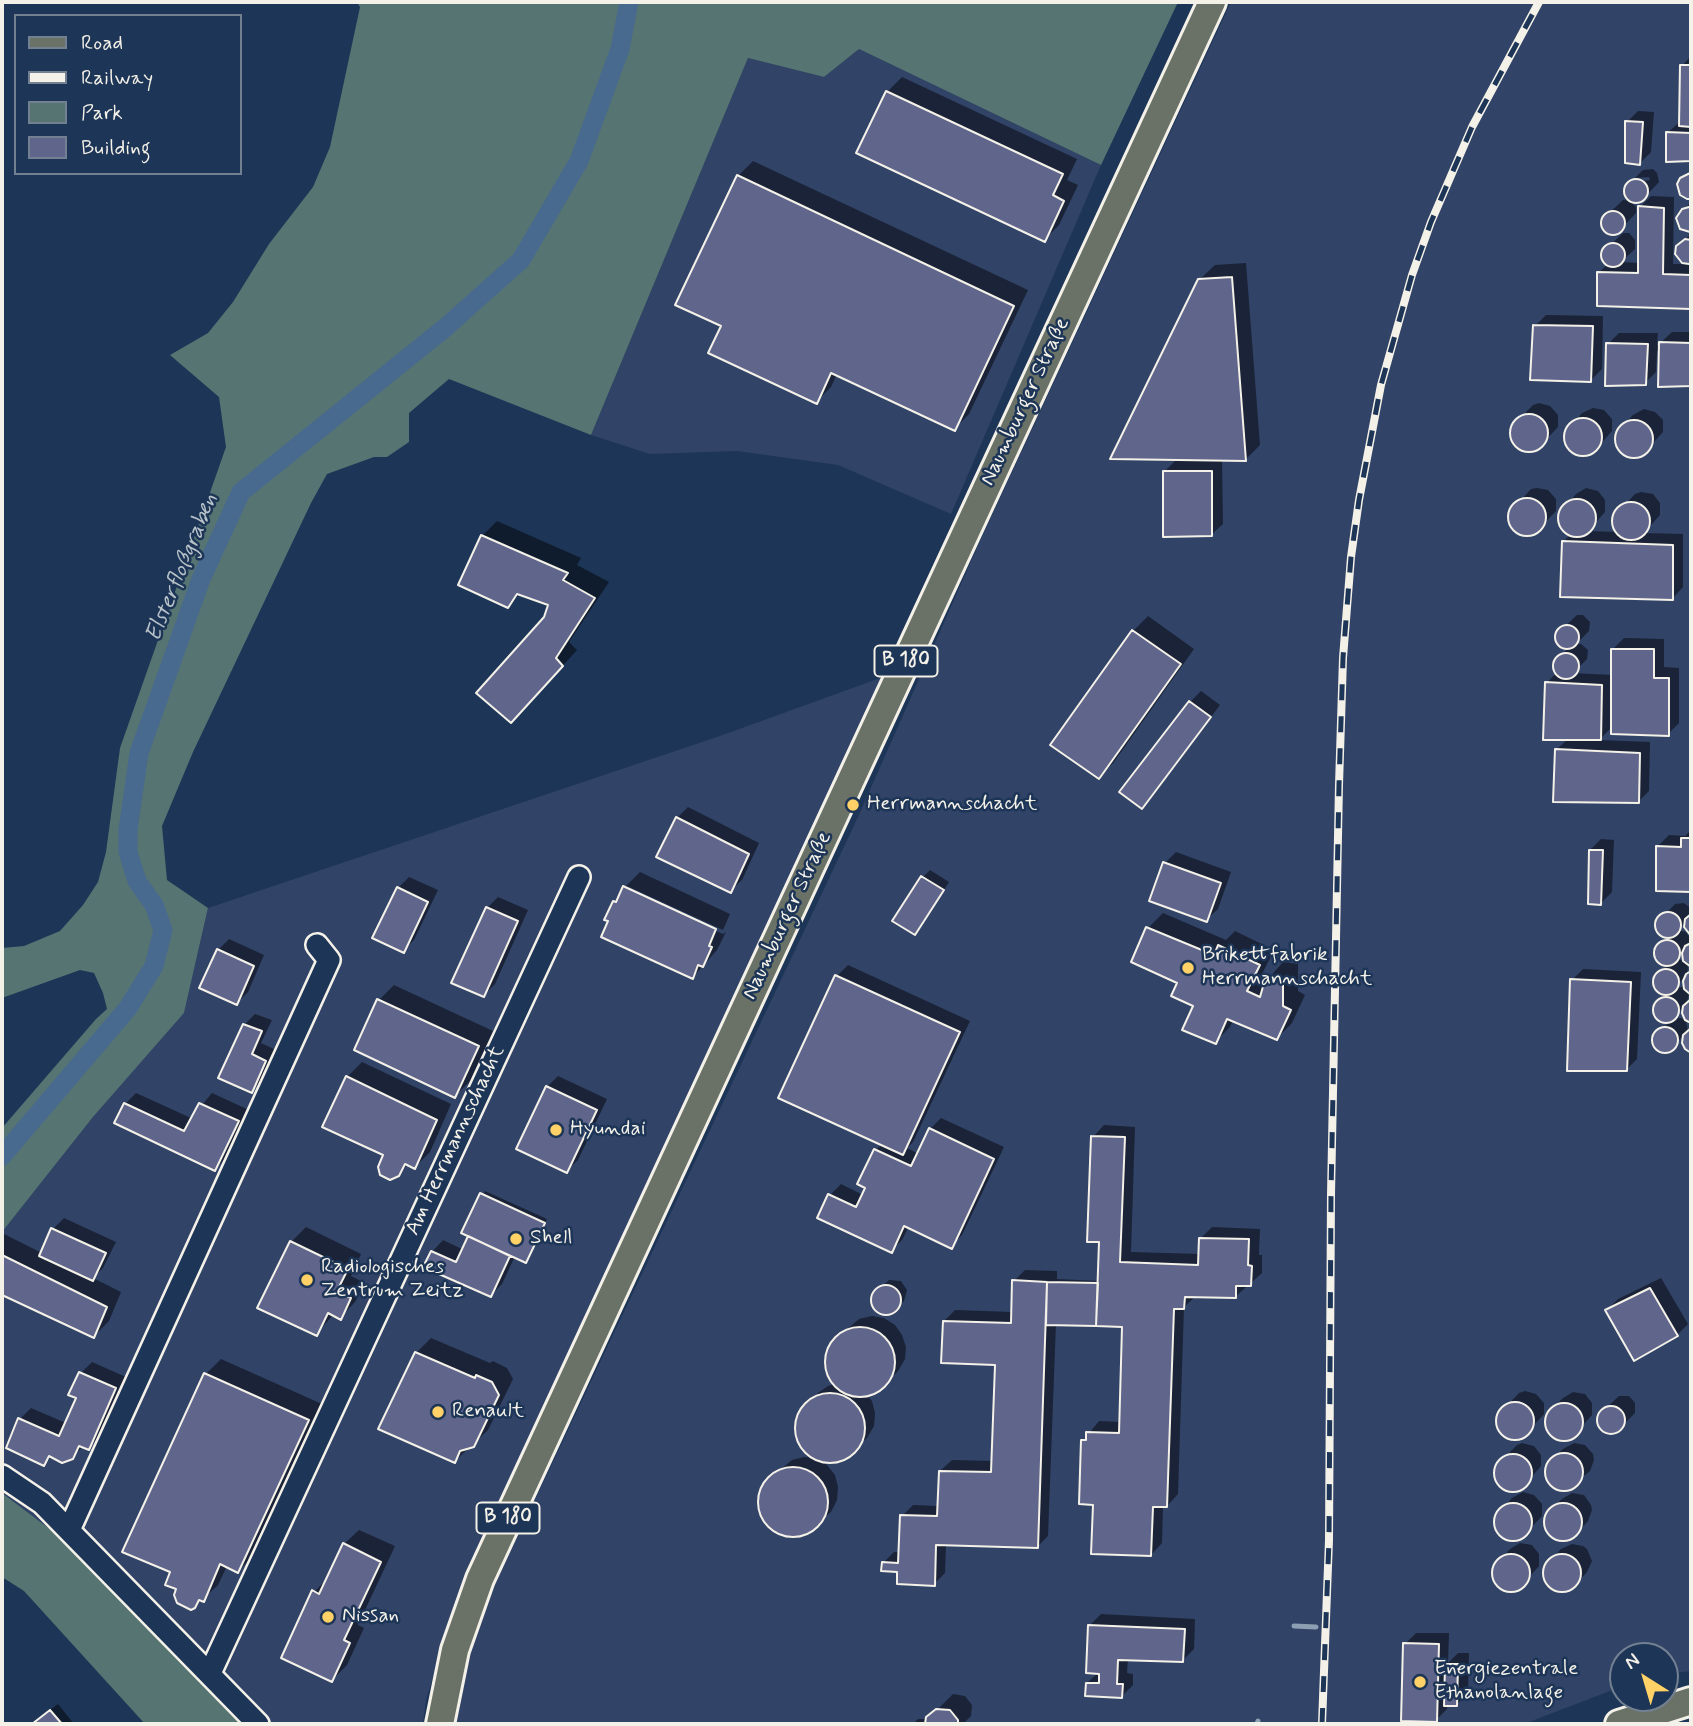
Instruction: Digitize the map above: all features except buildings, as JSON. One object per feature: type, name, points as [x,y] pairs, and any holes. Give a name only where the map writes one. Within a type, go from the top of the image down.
[{"type":"main road","name":"Naumburger Straße","points":[[440,1724],[455,1650],[480,1579],[1212,2]]},
{"type":"main road","points":[[1619,1724],[1691,1701]]},
{"type":"street","name":"Am Herrmannschacht","points":[[210,1673],[579,877]]},
{"type":"street","points":[[69,1530],[329,960],[317,945]]},
{"type":"street","points":[[2,1476],[38,1500],[69,1530],[258,1724]]},
{"type":"shaded area","points":[[1231,2],[1691,2],[1691,1671],[1679,1672],[1679,1642],[1609,1642],[1609,1691],[1524,1724],[453,1724],[472,1633],[858,817],[980,541]]},
{"type":"shaded area","points":[[859,49],[1101,165],[951,514],[838,465],[737,451],[650,454],[591,435],[748,58],[824,77]]},
{"type":"shaded area","points":[[883,677],[774,910],[695,1089],[490,1527],[451,1618],[426,1700],[423,1724],[242,1724],[67,1542],[2,1493],[2,1232],[93,1117],[184,1013],[208,908],[717,737]]},
{"type":"green space","points":[[357,2],[1178,2],[1101,165],[859,49],[824,77],[748,58],[591,435],[449,379],[409,413],[409,442],[387,457],[374,457],[327,474],[193,752],[162,826],[167,880],[208,908],[184,1013],[93,1117],[2,1232],[2,1128],[107,1009],[94,973],[80,970],[2,998],[2,948],[24,946],[60,931],[83,905],[98,882],[106,852],[120,748],[226,447],[219,397],[170,355],[208,333],[233,302],[269,244],[313,187],[330,147],[360,7]]},
{"type":"green space","points":[[2,1493],[67,1542],[242,1724],[145,1724],[24,1591],[2,1577]]},
{"type":"waterway","name":"Elsterfloßgraben","points":[[2,1156],[128,1008],[154,966],[163,930],[154,905],[137,881],[128,852],[128,830],[139,753],[201,579],[241,492],[446,327],[521,260],[579,161],[620,49],[629,2]]},
{"type":"waterway","points":[[1294,1626],[1316,1627]]},
{"type":"railway","points":[[1322,1724],[1329,1540],[1331,1194],[1339,785],[1343,658],[1351,557],[1381,385],[1412,275],[1431,222],[1472,127],[1539,2]]},
{"type":"place","name":"Herrmannschacht","points":[[853,805]]},
{"type":"place","name":"Brikettfabrik Herrmannschacht","points":[[1188,968]]},
{"type":"place","name":"Hyundai","points":[[556,1130]]},
{"type":"place","name":"Shell","points":[[516,1239]]},
{"type":"place","name":"Radiologisches Zentrum Zeitz","points":[[307,1280]]},
{"type":"place","name":"Renault","points":[[438,1412]]},
{"type":"place","name":"Nissan","points":[[328,1617]]},
{"type":"place","name":"Energiezentrale Ethanolanlage","points":[[1420,1682]]}]
